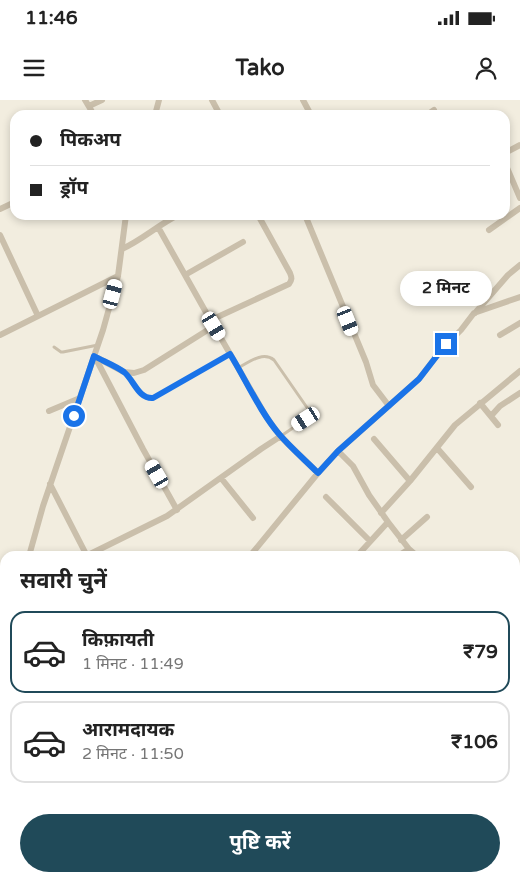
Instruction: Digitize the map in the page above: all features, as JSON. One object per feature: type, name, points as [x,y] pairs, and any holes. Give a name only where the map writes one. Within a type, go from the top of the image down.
[{"type":"street","points":[[87,103],[102,100]]},
{"type":"street","points":[[510,175],[520,198]]},
{"type":"street","points":[[30,551],[42,506],[98,345],[118,276],[125,220]]},
{"type":"street","points":[[122,249],[137,242],[170,220]]},
{"type":"street","points":[[94,356],[124,372],[134,373],[144,370],[212,323],[289,284],[292,277],[261,220]]},
{"type":"street","points":[[307,220],[366,362],[373,385],[389,406]]},
{"type":"street","points":[[489,230],[503,220]]},
{"type":"street","points":[[158,227],[267,418],[281,436],[318,473]]},
{"type":"street","points":[[0,235],[38,316]]},
{"type":"street","points":[[185,275],[243,242]]},
{"type":"street","points":[[254,551],[338,451],[419,379],[442,349],[461,330],[508,275],[520,265]]},
{"type":"street","points":[[0,335],[118,276]]},
{"type":"street","points":[[474,313],[520,297]]},
{"type":"street","points":[[500,335],[520,323]]},
{"type":"street","points":[[94,356],[143,449],[178,510]]},
{"type":"street","points":[[381,513],[410,481],[455,425],[520,370]]},
{"type":"street","points":[[491,416],[500,406],[520,393]]},
{"type":"street","points":[[49,411],[80,398]]},
{"type":"street","points":[[480,403],[498,424]]},
{"type":"street","points":[[96,551],[178,510],[281,436]]},
{"type":"street","points":[[374,439],[410,481]]},
{"type":"street","points":[[437,448],[472,487]]},
{"type":"street","points":[[338,451],[353,466],[369,495],[409,550]]},
{"type":"street","points":[[221,478],[253,518]]},
{"type":"street","points":[[50,484],[84,551]]},
{"type":"street","points":[[326,497],[370,541]]},
{"type":"street","points":[[401,540],[427,517]]},
{"type":"street","points":[[361,551],[388,522]]},
{"type":"lane","points":[[54,347],[64,352],[98,345]]},
{"type":"lane","points":[[124,372],[144,396],[153,398],[230,354]]},
{"type":"lane","points":[[238,368],[261,356],[269,356],[274,360],[308,409],[309,414],[306,419],[281,436]]},
{"type":"route","points":[[74,416],[94,356],[124,372],[139,392],[144,396],[153,398],[230,354],[267,418],[278,433],[318,473],[338,451],[424,374],[446,344]]}]
